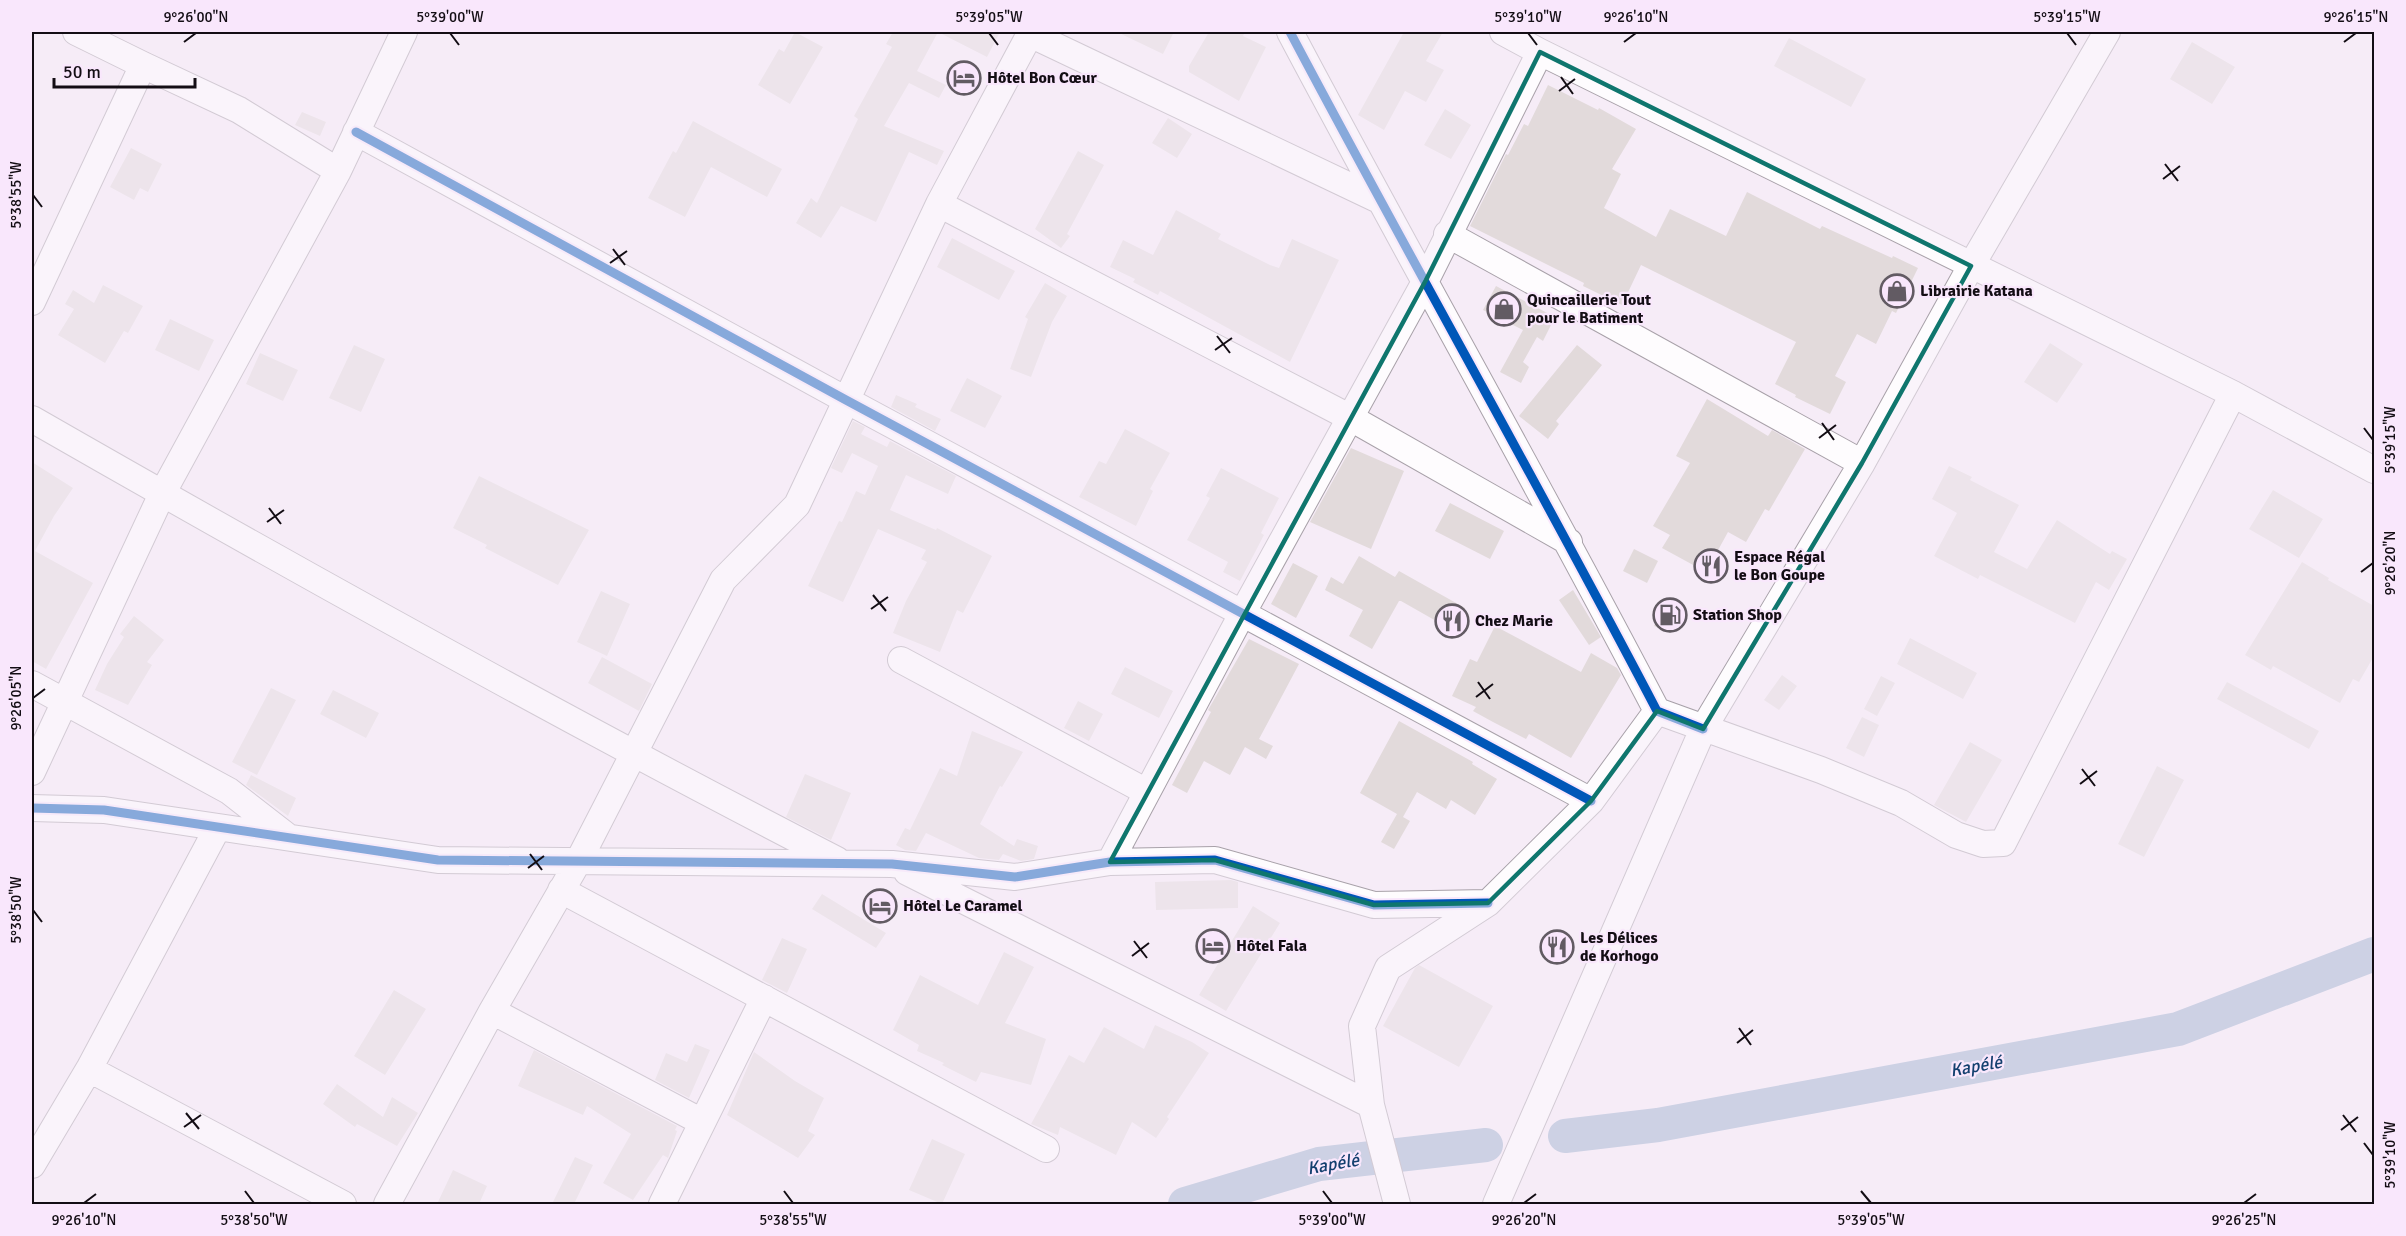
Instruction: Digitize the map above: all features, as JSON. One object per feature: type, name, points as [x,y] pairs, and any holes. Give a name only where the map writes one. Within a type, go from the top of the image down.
[{"type":"street","points":[[76,32],[143,66],[240,110],[338,171]]},
{"type":"street","points":[[32,772],[162,494],[338,171],[404,32]]},
{"type":"street","points":[[1290,32],[1379,200],[1426,280],[1569,542],[1657,711],[1821,770],[1891,799],[1956,835],[1983,844],[2003,843],[2233,394]]},
{"type":"street","points":[[1503,32],[2233,394],[2374,470]]},
{"type":"street","points":[[1496,1204],[1703,729],[1862,463],[1971,266],[2107,32]]},
{"type":"street","points":[[387,1204],[492,1011],[579,860],[723,580],[797,504],[939,204],[1030,33],[1379,200]]},
{"type":"street","points":[[1110,862],[1242,614],[1426,280],[1540,52]]},
{"type":"street","points":[[32,302],[143,66]]},
{"type":"street","points":[[356,132],[846,400],[1591,801]]},
{"type":"street","points":[[939,204],[1349,417],[1569,542]]},
{"type":"street","points":[[1447,234],[1862,463]]},
{"type":"street","points":[[32,419],[162,494],[634,755],[842,862]]},
{"type":"street","points":[[901,660],[1147,792]]},
{"type":"street","points":[[32,684],[229,791],[290,838]]},
{"type":"street","points":[[1397,1204],[1371,1105],[1362,1026],[1388,968],[1488,903],[1591,801],[1657,711]]},
{"type":"street","points":[[32,808],[104,810],[438,860],[842,862],[892,864],[1015,877],[1110,862],[1215,860],[1374,905],[1488,903]]},
{"type":"street","points":[[32,1165],[90,1069],[218,827]]},
{"type":"street","points":[[892,864],[1371,1105]]},
{"type":"street","points":[[561,890],[1046,1149]]},
{"type":"street","points":[[662,1204],[764,998]]},
{"type":"street","points":[[492,1011],[702,1122]]},
{"type":"street","points":[[90,1069],[343,1204]]},
{"type":"highlighted area","points":[[1540,52],[1971,266],[1862,463],[1703,729],[1657,711],[1591,801],[1488,903],[1374,905],[1215,860],[1110,862],[1426,280]]},
{"type":"building","points":[[795,32],[823,47],[790,104],[758,85],[779,49],[784,52]]},
{"type":"building","points":[[893,32],[938,32],[917,71],[946,85],[939,98],[909,83],[884,126],[944,151],[937,165],[909,152],[876,222],[841,206],[821,238],[796,223],[811,198],[817,203],[858,119],[854,116],[892,47],[886,44]]},
{"type":"building","points":[[938,32],[1000,32],[987,57]]},
{"type":"building","points":[[1117,32],[1174,32],[1163,54]]},
{"type":"building","points":[[1209,32],[1245,32],[1243,36],[1266,47],[1239,101],[1189,72],[1189,66]]},
{"type":"building","points":[[1404,32],[1443,32],[1426,61],[1444,70],[1426,102],[1405,91],[1384,130],[1358,115]]},
{"type":"building","points":[[1789,38],[1866,79],[1851,107],[1774,66]]},
{"type":"building","points":[[2192,42],[2235,67],[2212,104],[2170,79]]},
{"type":"building","points":[[1548,85],[1598,110],[1599,108],[1636,129],[1612,169],[1621,174],[1604,208],[1656,237],[1670,209],[1726,236],[1747,192],[1820,229],[1822,226],[1918,268],[1896,313],[1892,311],[1876,344],[1857,334],[1835,376],[1846,382],[1830,414],[1795,397],[1796,395],[1775,384],[1796,342],[1641,265],[1622,305],[1583,286],[1584,283],[1470,226],[1506,154],[1508,155],[1524,124],[1528,126]]},
{"type":"building","points":[[1445,109],[1471,125],[1451,159],[1424,145]]},
{"type":"building","points":[[302,112],[326,122],[320,136],[295,125]]},
{"type":"building","points":[[1168,118],[1192,134],[1177,158],[1152,143]]},
{"type":"building","points":[[693,121],[782,169],[767,197],[711,167],[685,217],[648,198],[673,151],[676,153]]},
{"type":"building","points":[[131,148],[162,164],[148,192],[140,188],[134,200],[110,187]]},
{"type":"building","points":[[1078,151],[1104,165],[1067,234],[1070,236],[1061,248],[1035,229]]},
{"type":"building","points":[[1176,210],[1221,234],[1218,239],[1279,268],[1292,239],[1339,260],[1290,362],[1160,291],[1158,295],[1133,282],[1135,279],[1110,267],[1123,240],[1153,255]]},
{"type":"building","points":[[952,238],[1015,271],[999,300],[937,267]]},
{"type":"building","points":[[1045,283],[1067,296],[1052,322],[1031,377],[1010,369],[1028,319],[1025,317]]},
{"type":"building","points":[[103,285],[143,306],[128,333],[124,331],[105,363],[58,335],[74,309],[65,304],[73,290],[94,303]]},
{"type":"building","points":[[1496,286],[1555,317],[1543,341],[1537,337],[1523,362],[1529,367],[1521,383],[1500,372],[1523,330],[1483,310]]},
{"type":"building","points":[[170,319],[214,340],[199,371],[155,350]]},
{"type":"building","points":[[2050,343],[2083,364],[2057,403],[2024,382]]},
{"type":"building","points":[[354,345],[385,359],[361,412],[329,398]]},
{"type":"building","points":[[1577,345],[1602,365],[1556,421],[1559,424],[1548,439],[1519,416]]},
{"type":"building","points":[[260,353],[298,370],[283,401],[246,384]]},
{"type":"building","points":[[967,378],[1002,396],[985,428],[950,411]]},
{"type":"building","points":[[896,395],[917,404],[915,407],[941,419],[935,431],[891,407]]},
{"type":"building","points":[[1707,399],[1768,436],[1772,430],[1805,449],[1769,511],[1765,509],[1746,542],[1728,532],[1706,572],[1662,548],[1670,535],[1653,526],[1690,463],[1676,456]]},
{"type":"building","points":[[853,421],[865,427],[861,434],[887,447],[890,441],[956,476],[948,494],[906,475],[890,510],[936,530],[937,528],[992,556],[963,613],[957,610],[940,652],[893,633],[906,601],[927,562],[921,559],[926,550],[878,529],[843,602],[808,586],[856,491],[865,495],[878,466],[852,453],[842,473],[831,468]]},
{"type":"building","points":[[1125,429],[1170,453],[1150,489],[1153,491],[1136,526],[1079,497],[1099,461],[1106,464]]},
{"type":"building","points":[[1351,448],[1404,471],[1371,549],[1310,522]]},
{"type":"building","points":[[32,462],[73,488],[54,516],[35,551],[93,583],[46,669],[32,661]]},
{"type":"building","points":[[1949,466],[1972,477],[1970,480],[2019,505],[1994,552],[2027,569],[2057,520],[2110,554],[2112,551],[2127,559],[2109,590],[2096,582],[2075,623],[1980,575],[1978,579],[1934,556],[1957,513],[1932,499]]},
{"type":"building","points":[[1221,468],[1279,498],[1261,533],[1264,535],[1240,581],[1223,572],[1228,562],[1187,540],[1210,498],[1206,496]]},
{"type":"building","points":[[479,476],[589,530],[558,585],[485,548],[487,545],[453,528]]},
{"type":"building","points":[[2273,490],[2323,519],[2299,558],[2249,529]]},
{"type":"building","points":[[1450,503],[1504,531],[1490,559],[1435,531]]},
{"type":"building","points":[[1634,549],[1658,561],[1647,583],[1623,571]]},
{"type":"building","points":[[1359,556],[1395,577],[1399,571],[1465,608],[1452,630],[1399,601],[1372,649],[1349,636],[1363,610],[1325,590],[1331,577],[1343,584]]},
{"type":"building","points":[[2302,562],[2329,578],[2328,580],[2374,606],[2374,656],[2359,682],[2353,679],[2340,703],[2273,666],[2271,670],[2245,655]]},
{"type":"building","points":[[1293,563],[1318,576],[1296,618],[1271,604]]},
{"type":"building","points":[[1573,590],[1601,637],[1589,645],[1559,600]]},
{"type":"building","points":[[601,591],[630,604],[607,656],[577,642]]},
{"type":"building","points":[[1663,605],[1680,612],[1671,633],[1654,626]]},
{"type":"building","points":[[134,616],[164,640],[147,662],[152,665],[128,705],[95,690],[107,664],[124,637],[120,634]]},
{"type":"building","points":[[1495,626],[1581,672],[1591,653],[1617,668],[1621,675],[1571,758],[1529,734],[1526,739],[1493,722],[1473,711],[1476,707],[1452,696],[1470,659],[1477,662]]},
{"type":"building","points":[[1910,638],[1977,673],[1963,699],[1897,664]]},
{"type":"building","points":[[1249,639],[1299,664],[1259,739],[1273,746],[1266,759],[1245,747],[1230,775],[1204,761],[1187,793],[1172,785],[1211,712],[1208,710]]},
{"type":"building","points":[[602,657],[652,684],[639,711],[588,683]]},
{"type":"building","points":[[1125,667],[1173,691],[1159,718],[1111,694]]},
{"type":"building","points":[[1782,675],[1797,686],[1779,710],[1764,700]]},
{"type":"building","points":[[1881,676],[1895,683],[1877,716],[1864,709]]},
{"type":"building","points":[[2227,682],[2319,731],[2309,749],[2217,699]]},
{"type":"building","points":[[271,688],[296,700],[257,775],[232,762]]},
{"type":"building","points":[[333,690],[379,713],[366,738],[320,714]]},
{"type":"building","points":[[1078,701],[1103,714],[1089,741],[1064,728]]},
{"type":"building","points":[[1862,717],[1879,725],[1864,757],[1846,748]]},
{"type":"building","points":[[1399,721],[1473,762],[1472,764],[1497,779],[1475,815],[1451,800],[1446,809],[1417,792],[1403,817],[1410,821],[1394,849],[1381,842],[1397,814],[1360,793]]},
{"type":"building","points":[[972,731],[1023,752],[1002,787],[1000,786],[980,824],[1014,846],[1017,839],[1038,846],[1034,859],[1021,861],[1003,854],[999,860],[979,858],[926,833],[916,851],[905,850],[896,845],[905,828],[910,830],[940,768],[957,776]]},
{"type":"building","points":[[1970,742],[2002,760],[1966,822],[1934,805]]},
{"type":"building","points":[[2157,766],[2184,780],[2144,857],[2118,844]]},
{"type":"building","points":[[805,774],[851,793],[831,840],[786,817]]},
{"type":"building","points":[[251,775],[296,798],[288,816],[246,785]]},
{"type":"building","points":[[1231,880],[1238,882],[1238,908],[1156,910],[1155,882]]},
{"type":"building","points":[[822,894],[886,933],[876,948],[812,909]]},
{"type":"building","points":[[1253,906],[1280,923],[1226,1011],[1199,995]]},
{"type":"building","points":[[782,938],[807,949],[787,993],[762,980]]},
{"type":"building","points":[[1004,952],[1034,967],[1005,1023],[1046,1039],[1031,1085],[981,1072],[976,1082],[942,1065],[944,1063],[917,1051],[919,1045],[893,1030],[920,975],[978,1005]]},
{"type":"building","points":[[1419,965],[1493,1006],[1459,1067],[1383,1026],[1415,968]]},
{"type":"building","points":[[394,990],[426,1009],[385,1075],[354,1056]]},
{"type":"building","points":[[1155,1025],[1192,1042],[1209,1053],[1156,1138],[1132,1122],[1116,1155],[1060,1127],[1058,1135],[1031,1124],[1069,1055],[1084,1063],[1104,1027],[1144,1049]]},
{"type":"building","points":[[695,1044],[710,1050],[689,1098],[655,1080],[666,1053],[687,1062]]},
{"type":"building","points":[[534,1050],[677,1126],[668,1158],[663,1155],[633,1200],[603,1183],[631,1134],[587,1106],[583,1115],[518,1086]]},
{"type":"building","points":[[754,1052],[824,1098],[808,1131],[815,1135],[798,1158],[727,1115]]},
{"type":"building","points":[[337,1084],[383,1117],[392,1097],[418,1113],[397,1146],[357,1124],[355,1127],[323,1104]]},
{"type":"building","points":[[932,1139],[965,1154],[942,1204],[909,1190]]},
{"type":"building","points":[[575,1157],[593,1165],[574,1204],[552,1204]]},
{"type":"building","points":[[453,1170],[487,1186],[479,1204],[437,1204]]},
{"type":"waterway","name":"Kapélé","points":[[1565,1136],[1658,1125],[2178,1029],[2374,954]]},
{"type":"waterway","name":"Kapélé","points":[[1185,1204],[1319,1164],[1486,1145]]},
{"type":"cycle path","points":[[1290,32],[1657,711],[1703,729]]},
{"type":"cycle path","points":[[356,132],[846,400],[1591,801]]},
{"type":"cycle path","points":[[32,808],[104,810],[438,860],[892,864],[1015,877],[1110,862],[1215,860],[1374,905],[1488,903]]},
{"type":"place","name":"Hôtel Bon Cœur","points":[[964,78]]},
{"type":"place","name":"Librairie Katana","points":[[1897,291]]},
{"type":"place","name":"Quincaillerie Tout pour le Batiment","points":[[1504,309]]},
{"type":"place","name":"Espace Régal le Bon Goupe","points":[[1711,566]]},
{"type":"place","name":"Station Shop","points":[[1670,615]]},
{"type":"place","name":"Chez Marie","points":[[1452,621]]},
{"type":"place","name":"Hôtel Le Caramel","points":[[880,906]]},
{"type":"place","name":"Hôtel Fala","points":[[1213,946]]},
{"type":"place","name":"Les Délices de Korhogo","points":[[1557,947]]}]
